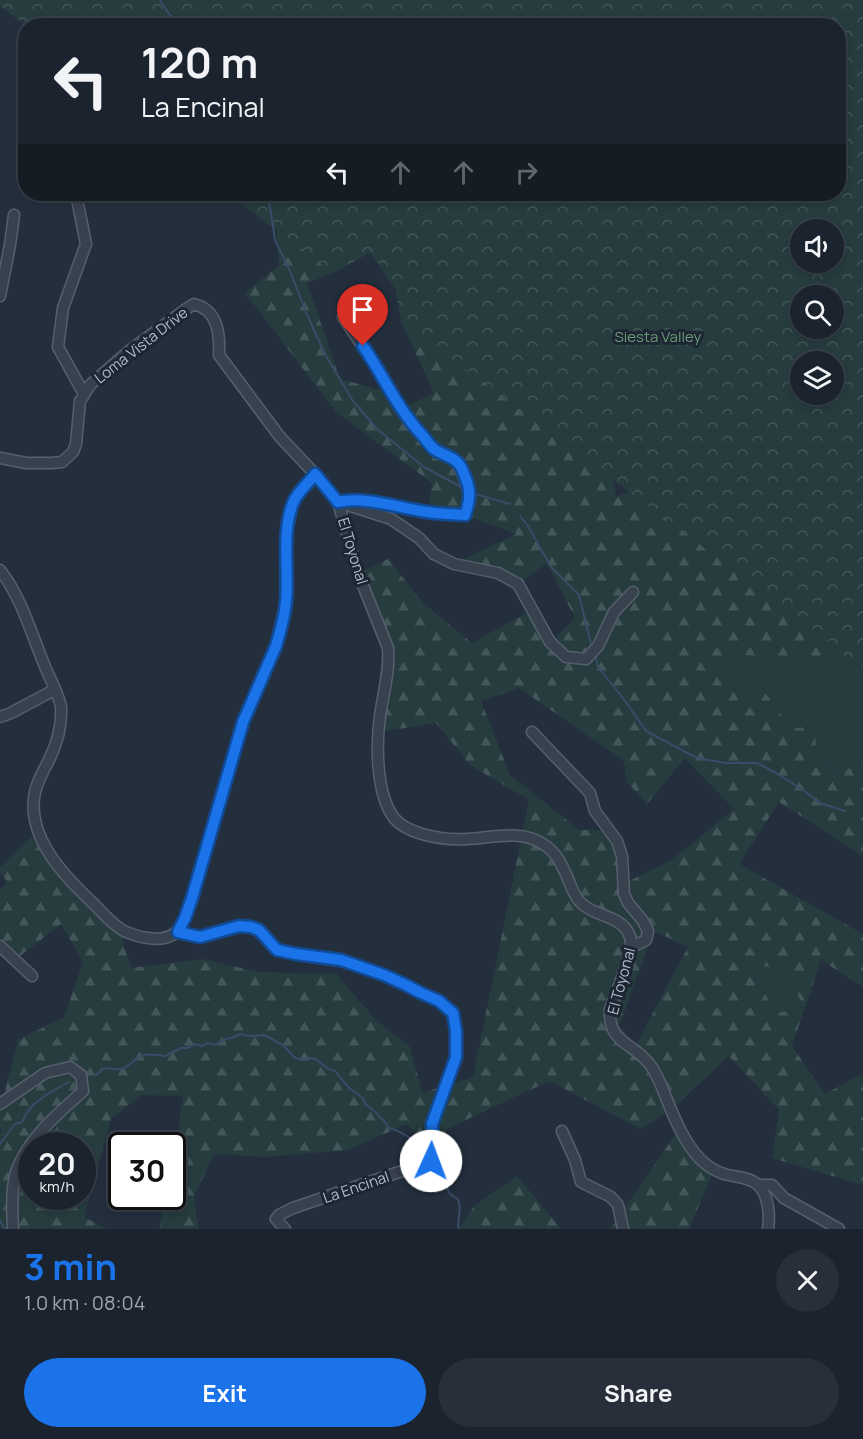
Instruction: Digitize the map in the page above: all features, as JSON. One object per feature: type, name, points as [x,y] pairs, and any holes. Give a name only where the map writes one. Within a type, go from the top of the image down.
[{"type":"street","points":[[77,201],[86,244],[63,308],[58,347],[84,394]]},
{"type":"street","points":[[0,296],[14,215]]},
{"type":"street","name":"Loma Vista Drive","points":[[0,458],[26,463],[62,462],[73,452],[76,444],[80,401],[90,385],[129,351],[194,304],[203,306],[215,321],[220,337],[219,355],[280,437],[315,474]]},
{"type":"street","points":[[338,502],[349,500],[465,515],[470,501],[469,491],[459,463],[435,449],[415,428],[343,317]]},
{"type":"street","points":[[0,570],[20,606],[61,706],[58,735],[34,796],[33,813],[42,840],[69,881],[123,930],[136,936],[152,939],[165,938],[178,932],[185,918],[243,722],[276,646],[286,601],[286,536],[292,506],[300,490],[315,474]]},
{"type":"street","name":"El Toyonal","points":[[315,474],[338,502],[358,573],[388,648],[378,741],[383,792],[393,816],[406,828],[430,837],[465,839],[508,835],[531,838],[542,843],[554,853],[563,866],[580,903],[618,921],[630,934],[632,947],[630,959],[610,1009],[614,1033],[636,1050],[652,1067],[688,1144],[701,1160],[714,1170],[750,1180],[758,1185],[772,1185],[784,1198],[839,1229]]},
{"type":"street","points":[[338,502],[391,519],[419,538],[434,554],[454,564],[498,573],[518,584],[550,642],[566,657],[585,659],[598,646],[614,612],[633,592]]},
{"type":"street","points":[[0,717],[54,690]]},
{"type":"street","points":[[532,732],[590,793],[596,811],[617,841],[621,856],[624,894],[648,931],[646,940],[632,947]]},
{"type":"street","name":"La Encinal","points":[[178,932],[200,937],[239,926],[251,927],[259,930],[277,950],[341,960],[384,975],[439,1001],[453,1013],[456,1057],[432,1124],[431,1161],[304,1204],[279,1215],[276,1219],[285,1229]]},
{"type":"street","points":[[0,946],[32,976]]},
{"type":"street","points":[[0,1104],[45,1073],[70,1067],[81,1075],[82,1091],[32,1141],[17,1169],[12,1206],[13,1229]]},
{"type":"street","points":[[562,1131],[575,1160],[581,1182],[611,1197],[618,1205],[623,1229]]},
{"type":"street","points":[[758,1185],[768,1207],[768,1229]]},
{"type":"green space","name":"Siesta Valley","points":[[0,0],[863,0],[863,667],[401,321],[396,290],[371,252],[333,273],[238,201],[846,201],[846,18],[18,18],[18,20],[0,6]]},
{"type":"green space","points":[[238,201],[839,201],[841,219],[790,219],[790,273],[801,273],[801,285],[790,285],[790,339],[844,339],[844,331],[863,337],[812,351],[790,351],[790,363],[613,480],[616,497],[629,492],[667,488],[847,655],[823,665],[745,655],[728,666],[735,692],[759,684],[791,728],[815,727],[816,753],[838,776],[863,759],[863,856],[779,802],[739,864],[863,934],[863,987],[821,960],[792,1046],[825,1094],[863,1073],[863,1185],[772,1158],[779,1110],[729,1056],[671,1110],[641,1129],[549,1081],[447,1129],[438,1159],[407,1124],[347,1150],[265,1157],[214,1154],[194,1196],[200,1229],[159,1229],[163,1210],[186,1210],[186,1132],[178,1132],[183,1096],[141,1095],[111,1119],[96,1173],[96,1132],[18,1132],[18,1210],[86,1210],[84,1217],[107,1229],[0,1229],[0,1133],[2,1131],[0,1104],[18,1040],[64,1017],[83,962],[61,924],[15,960],[0,946],[0,890],[7,882],[0,867],[38,830],[53,859],[123,930],[123,944],[131,968],[203,959],[258,972],[336,974],[377,1021],[410,1047],[422,1093],[473,1077],[529,800],[470,765],[436,723],[379,732],[388,655],[358,573],[388,559],[424,604],[472,643],[533,609],[551,642],[575,618],[547,563],[518,584],[454,564],[516,534],[465,515],[428,512],[432,483],[337,413],[245,293],[279,265],[276,230]],"holes":[[[370,252],[396,290],[401,321],[434,393],[402,409],[391,393],[340,379],[307,283],[333,273]],[[519,688],[623,760],[627,782],[647,804],[685,758],[734,809],[672,860],[625,883],[622,853],[604,830],[579,830],[510,775],[481,701]],[[654,931],[688,947],[636,1045],[619,1026]],[[747,965],[780,968],[805,1007],[777,1013]]]},
{"type":"green space","points":[[863,556],[863,759],[839,776],[791,728],[759,684],[735,692],[728,666],[745,655],[783,659]]},
{"type":"green space","points":[[747,964],[780,968],[806,1006],[777,1013]]},
{"type":"green space","points":[[679,1129],[714,1170],[689,1229],[609,1229],[612,1227]]},
{"type":"green space","points":[[517,1176],[561,1229],[459,1229],[474,1206]]},
{"type":"waterway","points":[[160,0],[173,18]]},
{"type":"waterway","points":[[268,201],[275,240],[326,356],[353,401],[377,429],[424,467],[465,489]]},
{"type":"waterway","points":[[472,493],[510,504]]},
{"type":"waterway","points":[[520,516],[551,567],[579,595],[591,644]]},
{"type":"waterway","points":[[596,658],[598,667],[646,731],[697,758],[726,763],[757,763],[778,774],[820,803],[845,811]]},
{"type":"waterway","points":[[95,1075],[102,1069],[124,1068],[144,1055],[165,1056],[181,1048],[195,1044],[201,1046],[208,1043],[215,1044],[240,1034],[264,1035],[283,1045],[295,1058],[304,1060],[313,1058],[335,1071],[389,1128],[418,1143],[425,1150]]},
{"type":"waterway","points":[[0,1144],[15,1124],[22,1122],[36,1102],[69,1082]]},
{"type":"waterway","points":[[437,1162],[437,1169],[441,1171],[450,1194],[459,1203],[459,1229]]},
{"type":"waterway","points":[[0,1221],[5,1229]]},
{"type":"route","points":[[363,346],[415,428],[435,449],[459,463],[467,482],[470,501],[465,515],[349,500],[338,502],[315,474],[300,490],[292,506],[288,522],[286,601],[276,646],[243,722],[192,898],[178,932],[200,937],[239,926],[251,927],[259,930],[277,950],[341,960],[384,975],[439,1001],[453,1013],[456,1057],[432,1124],[431,1161]]}]
